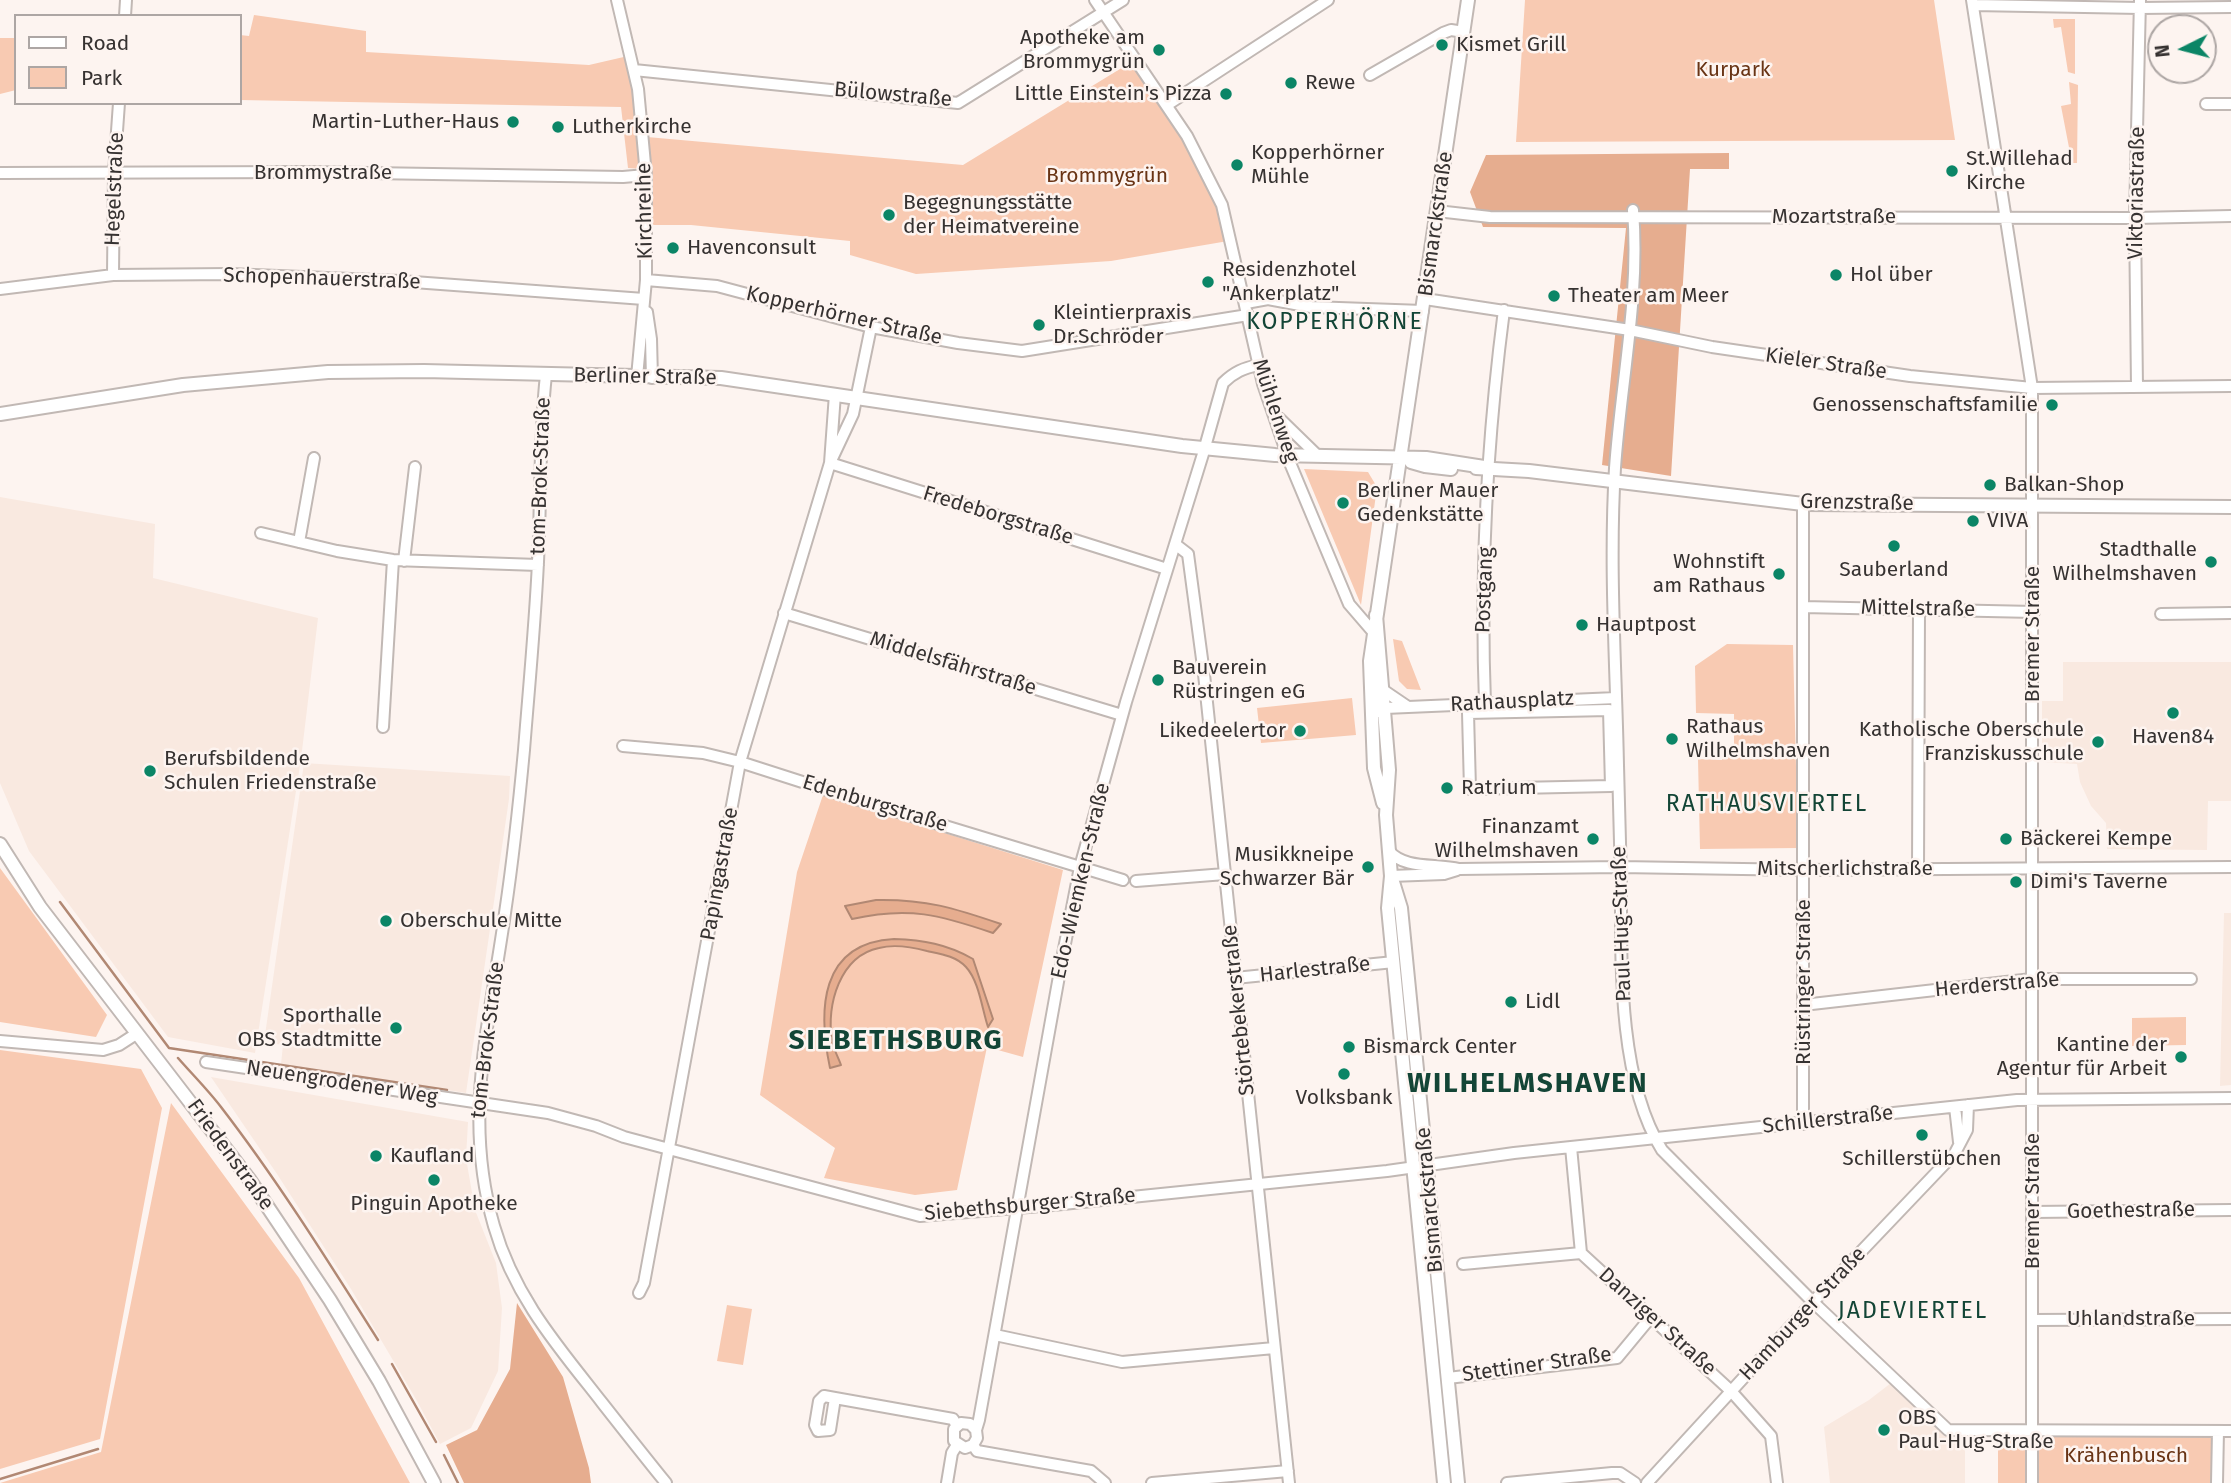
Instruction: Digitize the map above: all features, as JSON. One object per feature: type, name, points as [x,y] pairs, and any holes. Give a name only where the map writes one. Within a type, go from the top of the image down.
[{"type":"main road","name":"Bismarckstraße","points":[[1458,1483],[1448,1377],[1388,908],[1391,876],[1386,815],[1389,769],[1385,708],[1376,689],[1374,633],[1468,0]]},
{"type":"main road","name":"Berliner Straße","points":[[0,414],[183,385],[328,372],[424,371],[721,378],[1205,448],[1317,455]]},
{"type":"main road","name":"Grenzstraße","points":[[1317,455],[1400,458],[1425,466],[1457,469],[1486,467],[1803,504],[2231,507]]},
{"type":"main road","name":"Bismarckstraße","points":[[1376,615],[1376,689],[1371,726],[1374,768],[1386,815]]},
{"type":"main road","name":"Friedenstraße","points":[[0,844],[35,900],[249,1178],[310,1269],[379,1381],[433,1483]]},
{"type":"main road","name":"Bismarckstraße","points":[[1391,876],[1401,908],[1444,1483]]},
{"type":"street","name":"Kirchreihe","points":[[617,0],[638,89],[646,175],[646,280],[637,377]]},
{"type":"street","name":"Mühlenweg","points":[[1095,0],[1167,105],[1193,147],[1222,205],[1258,365],[1287,455],[1349,604],[1374,633]]},
{"type":"street","name":"Bülowstraße","points":[[634,70],[958,103],[1124,0]]},
{"type":"street","points":[[1303,0],[1310,12]]},
{"type":"street","points":[[1167,105],[1328,0]]},
{"type":"street","points":[[1973,2],[2231,8]]},
{"type":"street","name":"Bremer Straße","points":[[1973,2],[2032,388],[2032,1483]]},
{"type":"street","name":"Viktoriastraße","points":[[2137,387],[2135,218],[2140,4]]},
{"type":"street","points":[[1370,75],[1443,33],[1451,30],[1464,32]]},
{"type":"street","points":[[2206,104],[2231,104]]},
{"type":"street","name":"Hegelstraße","points":[[113,275],[114,173],[119,105]]},
{"type":"street","name":"Brommystraße","points":[[0,173],[646,175]]},
{"type":"street","name":"Mozartstraße","points":[[1437,211],[1490,217],[1633,213],[2135,218],[2231,216]]},
{"type":"street","name":"Paul-Hug-Straße","points":[[1633,213],[1635,242],[1630,330],[1619,411],[1615,481],[1621,945],[1626,1028],[1636,1081],[1654,1138],[1662,1150],[1813,1301],[1948,1430],[2231,1432]]},
{"type":"street","name":"Schopenhauerstraße","points":[[0,289],[113,275],[230,274],[335,278],[644,299]]},
{"type":"street","name":"Kopperhörner Straße","points":[[646,280],[717,286],[870,327],[1022,351],[1248,315]]},
{"type":"street","name":"Kirchreihe","points":[[644,299],[651,339],[652,378]]},
{"type":"street","points":[[1246,303],[1268,299],[1311,307],[1424,305]]},
{"type":"street","name":"Kieler Straße","points":[[1424,305],[1504,310],[1910,376],[2032,388],[2231,386]]},
{"type":"street","name":"Postgang","points":[[1485,703],[1483,655],[1486,467],[1504,310]]},
{"type":"street","name":"Papingastraße","points":[[639,1293],[644,1283],[670,1149],[740,762],[830,463],[853,414],[870,327]]},
{"type":"street","name":"Edo-Wiemken-Straße","points":[[972,1445],[977,1438],[976,1430],[1080,867],[1122,715],[1223,383],[1240,370],[1258,365]]},
{"type":"street","name":"tom-Brok-Straße","points":[[546,374],[538,565],[524,750],[511,867],[480,1073],[479,1152],[494,1228],[514,1280],[539,1322],[666,1483]]},
{"type":"street","name":"Papingastraße","points":[[830,463],[835,394]]},
{"type":"street","points":[[1275,412],[1317,455]]},
{"type":"street","points":[[299,542],[314,458]]},
{"type":"street","name":"Fredeborgstraße","points":[[830,463],[1167,569]]},
{"type":"street","points":[[383,727],[399,561],[415,467]]},
{"type":"street","name":"Rüstringer Straße","points":[[1803,504],[1803,1124]]},
{"type":"street","points":[[261,533],[399,561],[538,565]]},
{"type":"street","name":"Störtebekerstraße","points":[[1175,544],[1188,554],[1204,674],[1289,1483]]},
{"type":"street","name":"Mittelstraße","points":[[1803,607],[2034,612]]},
{"type":"street","points":[[1918,869],[1919,609]]},
{"type":"street","name":"Middelsfährstraße","points":[[784,612],[1122,715]]},
{"type":"street","points":[[2161,614],[2231,613]]},
{"type":"street","points":[[1376,689],[1408,707]]},
{"type":"street","name":"Rathausplatz","points":[[1385,708],[1616,698]]},
{"type":"street","points":[[1371,726],[1379,711],[1385,708]]},
{"type":"street","name":"Rathausplatz","points":[[1609,710],[1611,786],[1470,789],[1468,713],[1609,710]]},
{"type":"street","name":"Edenburgstraße","points":[[623,747],[704,753],[740,762],[1123,880]]},
{"type":"street","name":"Mitscherlichstraße","points":[[1389,852],[1402,862],[1444,865],[1459,869],[2231,867]]},
{"type":"street","name":"Mitscherlichstraße","points":[[1391,876],[1444,874],[1459,869]]},
{"type":"street","points":[[1136,881],[1225,874]]},
{"type":"street","name":"Harlestraße","points":[[1235,978],[1394,962]]},
{"type":"street","name":"Herderstraße","points":[[1803,1005],[2032,979],[2191,979]]},
{"type":"street","points":[[0,1041],[103,1050],[120,1045],[136,1034]]},
{"type":"street","name":"Neuengrodener Weg","points":[[206,1062],[478,1103]]},
{"type":"street","name":"Schillerstraße","points":[[1420,1166],[1571,1147],[2033,1099],[2231,1098]]},
{"type":"street","name":"Siebethsburger Straße","points":[[478,1103],[557,1115],[670,1149],[920,1216],[1420,1166]]},
{"type":"street","name":"Hamburger Straße","points":[[1647,1483],[1813,1301],[1955,1153],[1967,1130],[1968,1105]]},
{"type":"street","points":[[1955,1107],[1959,1146]]},
{"type":"street","name":"Danziger Straße","points":[[1571,1147],[1581,1253],[1731,1391],[1771,1436],[1777,1483]]},
{"type":"street","name":"Goethestraße","points":[[2032,1212],[2231,1210]]},
{"type":"street","points":[[1463,1264],[1581,1253]]},
{"type":"street","name":"Stettiner Straße","points":[[1448,1377],[1617,1358],[1651,1317]]},
{"type":"street","name":"Uhlandstraße","points":[[2032,1320],[2231,1319]]},
{"type":"street","points":[[995,1335],[1122,1362],[1274,1348]]},
{"type":"street","points":[[835,1398],[953,1419],[957,1426],[953,1437],[957,1445],[965,1448],[972,1445],[977,1451],[1091,1471],[1105,1483]]},
{"type":"street","points":[[957,1426],[970,1424],[976,1430]]},
{"type":"street","points":[[2217,1483],[2218,1432]]},
{"type":"street","points":[[947,1483],[951,1453],[957,1445]]},
{"type":"street","points":[[1152,1483],[1288,1471]]},
{"type":"street","points":[[1507,1483],[1612,1473],[1620,1474],[1635,1483]]},
{"type":"shaded area","points":[[1729,153],[1729,169],[1690,169],[1671,476],[1602,465],[1626,228],[1483,227],[1470,192],[1486,155]]},
{"type":"shaded area","name":"Berufsbildende Schulen Friedenstraße","points":[[0,497],[155,524],[153,578],[318,618],[301,759],[255,1053],[168,1037],[29,851],[0,783]]},
{"type":"shaded area","points":[[2063,662],[2231,662],[2231,801],[2208,801],[2207,850],[2107,849],[2106,823],[2091,806],[2080,782],[2077,764],[2042,762],[2042,701],[2063,701]]},
{"type":"shaded area","name":"Oberschule Mitte","points":[[304,763],[510,776],[509,799],[466,1093],[281,1064],[283,1045],[264,1042]]},
{"type":"shaded area","points":[[876,900],[910,901],[940,906],[1001,924],[993,933],[924,914],[891,913],[852,919],[845,906]]},
{"type":"shaded area","points":[[2224,913],[2231,913],[2231,1085],[2220,1086]]},
{"type":"shaded area","points":[[894,939],[935,944],[973,959],[993,1019],[988,1027],[974,980],[958,960],[909,947],[879,948],[854,961],[839,984],[831,1012],[831,1026],[833,1043],[841,1065],[830,1068],[824,1024],[829,984],[838,967],[851,953],[869,943]]},
{"type":"shaded area","name":"Kaufland","points":[[211,1077],[468,1122],[466,1158],[475,1210],[496,1263],[502,1308],[498,1371],[471,1428],[440,1444],[351,1289]]},
{"type":"shaded area","points":[[517,1303],[563,1377],[591,1483],[464,1483],[446,1445],[477,1430],[510,1369]]},
{"type":"shaded area","name":"OBS Paul-Hug-Straße","points":[[1891,1383],[1947,1434],[1965,1434],[1965,1483],[1830,1483],[1824,1427],[1869,1400]]},
{"type":"green space","name":"Kurpark","points":[[1525,0],[1934,0],[1955,140],[1516,142]]},
{"type":"green space","points":[[254,15],[366,31],[366,52],[589,65],[628,56],[635,90],[643,169],[628,168],[621,107],[242,100],[242,35],[249,36]]},
{"type":"green space","points":[[2053,19],[2075,19],[2075,74],[2068,72],[2061,27],[2054,28]]},
{"type":"green space","points":[[0,38],[14,38],[14,90],[0,94]]},
{"type":"green space","name":"Brommygrün","points":[[1133,61],[1184,136],[1220,206],[1228,241],[1111,261],[916,274],[850,255],[850,241],[691,225],[651,225],[647,137],[963,165]]},
{"type":"green space","points":[[2069,82],[2078,85],[2077,163],[2072,163],[2061,106],[2071,104]]},
{"type":"green space","points":[[1304,469],[1368,472],[1377,487],[1361,605]]},
{"type":"green space","points":[[1393,639],[1402,641],[1421,690],[1407,689],[1399,681]]},
{"type":"green space","points":[[1727,644],[1793,645],[1798,848],[1700,849],[1698,759],[1722,760],[1723,753],[1734,752],[1734,714],[1696,713],[1695,666]]},
{"type":"green space","points":[[1352,698],[1356,735],[1261,743],[1257,708]]},
{"type":"green space","points":[[823,795],[1063,870],[1023,1057],[987,1047],[957,1190],[915,1195],[824,1178],[835,1148],[760,1095],[797,872]]},
{"type":"green space","points":[[0,868],[107,1015],[96,1037],[0,1022]]},
{"type":"green space","points":[[2186,1017],[2186,1045],[2132,1046],[2132,1018]]},
{"type":"green space","points":[[0,1050],[141,1069],[162,1108],[100,1439],[0,1469]]},
{"type":"green space","points":[[171,1103],[299,1278],[410,1483],[0,1483],[101,1452]]},
{"type":"green space","points":[[727,1305],[752,1309],[743,1365],[717,1361]]},
{"type":"green space","name":"Krähenbusch","points":[[2038,1430],[2208,1432],[2215,1444],[2213,1483],[2038,1483]]},
{"type":"green space","points":[[1998,1440],[2026,1440],[2026,1483],[1998,1483]]},
{"type":"waterway","points":[[60,902],[169,1048],[447,1090]]},
{"type":"waterway","points":[[178,1058],[216,1101],[263,1164],[378,1340]]},
{"type":"waterway","points":[[392,1364],[436,1442]]},
{"type":"waterway","points":[[0,1479],[98,1449]]},
{"type":"waterway","points":[[444,1455],[458,1483]]},
{"type":"place","name":"Kismet Grill","points":[[1442,45]]},
{"type":"place","name":"Apotheke am Brommygrün","points":[[1159,50]]},
{"type":"place","name":"Rewe","points":[[1291,83]]},
{"type":"place","name":"Little Einstein's Pizza","points":[[1226,94]]},
{"type":"place","name":"Martin-Luther-Haus","points":[[513,122]]},
{"type":"place","name":"Lutherkirche","points":[[558,127]]},
{"type":"place","name":"Kopperhörner Mühle","points":[[1237,165]]},
{"type":"place","name":"St.Willehad Kirche","points":[[1952,171]]},
{"type":"place","name":"Begegnungsstätte der Heimatvereine","points":[[889,215]]},
{"type":"place","name":"Havenconsult","points":[[673,248]]},
{"type":"place","name":"Hol über","points":[[1836,275]]},
{"type":"place","name":"Residenzhotel \"Ankerplatz\"","points":[[1208,282]]},
{"type":"place","name":"Theater am Meer","points":[[1554,296]]},
{"type":"place","name":"Kleintierpraxis Dr.Schröder","points":[[1039,325]]},
{"type":"place","name":"Genossenschaftsfamilie","points":[[2052,405]]},
{"type":"place","name":"Balkan-Shop","points":[[1990,485]]},
{"type":"place","name":"Berliner Mauer Gedenkstätte","points":[[1343,503]]},
{"type":"place","name":"VIVA","points":[[1973,521]]},
{"type":"place","name":"Sauberland","points":[[1894,546]]},
{"type":"place","name":"Stadthalle Wilhelmshaven","points":[[2211,562]]},
{"type":"place","name":"Wohnstift am Rathaus","points":[[1779,574]]},
{"type":"place","name":"Hauptpost","points":[[1582,625]]},
{"type":"place","name":"Bauverein Rüstringen eG","points":[[1158,680]]},
{"type":"place","name":"Haven84","points":[[2173,713]]},
{"type":"place","name":"Likedeelertor","points":[[1300,731]]},
{"type":"place","name":"Rathaus Wilhelmshaven","points":[[1672,739]]},
{"type":"place","name":"Katholische Oberschule Franziskusschule","points":[[2098,742]]},
{"type":"place","name":"Berufsbildende Schulen Friedenstraße","points":[[150,771]]},
{"type":"place","name":"Ratrium","points":[[1447,788]]},
{"type":"place","name":"Finanzamt Wilhelmshaven","points":[[1593,839]]},
{"type":"place","name":"Bäckerei Kempe","points":[[2006,839]]},
{"type":"place","name":"Musikkneipe Schwarzer Bär","points":[[1368,867]]},
{"type":"place","name":"Dimi's Taverne","points":[[2016,882]]},
{"type":"place","name":"Oberschule Mitte","points":[[386,921]]},
{"type":"place","name":"Lidl","points":[[1511,1002]]},
{"type":"place","name":"Sporthalle OBS Stadtmitte","points":[[396,1028]]},
{"type":"place","name":"Bismarck Center","points":[[1349,1047]]},
{"type":"place","name":"Kantine der Agentur für Arbeit","points":[[2181,1057]]},
{"type":"place","name":"Volksbank","points":[[1344,1074]]},
{"type":"place","name":"Schillerstübchen","points":[[1922,1135]]},
{"type":"place","name":"Kaufland","points":[[376,1156]]},
{"type":"place","name":"Pinguin Apotheke","points":[[434,1180]]},
{"type":"place","name":"OBS Paul-Hug-Straße","points":[[1884,1430]]},
{"type":"district","name":"KOPPERHÖRNE","points":[[1335,323]]},
{"type":"district","name":"RATHAUSVIERTEL","points":[[1767,805]]},
{"type":"district","name":"SIEBETHSBURG","points":[[896,1041]]},
{"type":"district","name":"WILHELMSHAVEN","points":[[1528,1084]]},
{"type":"district","name":"JADEVIERTEL","points":[[1913,1312]]}]
